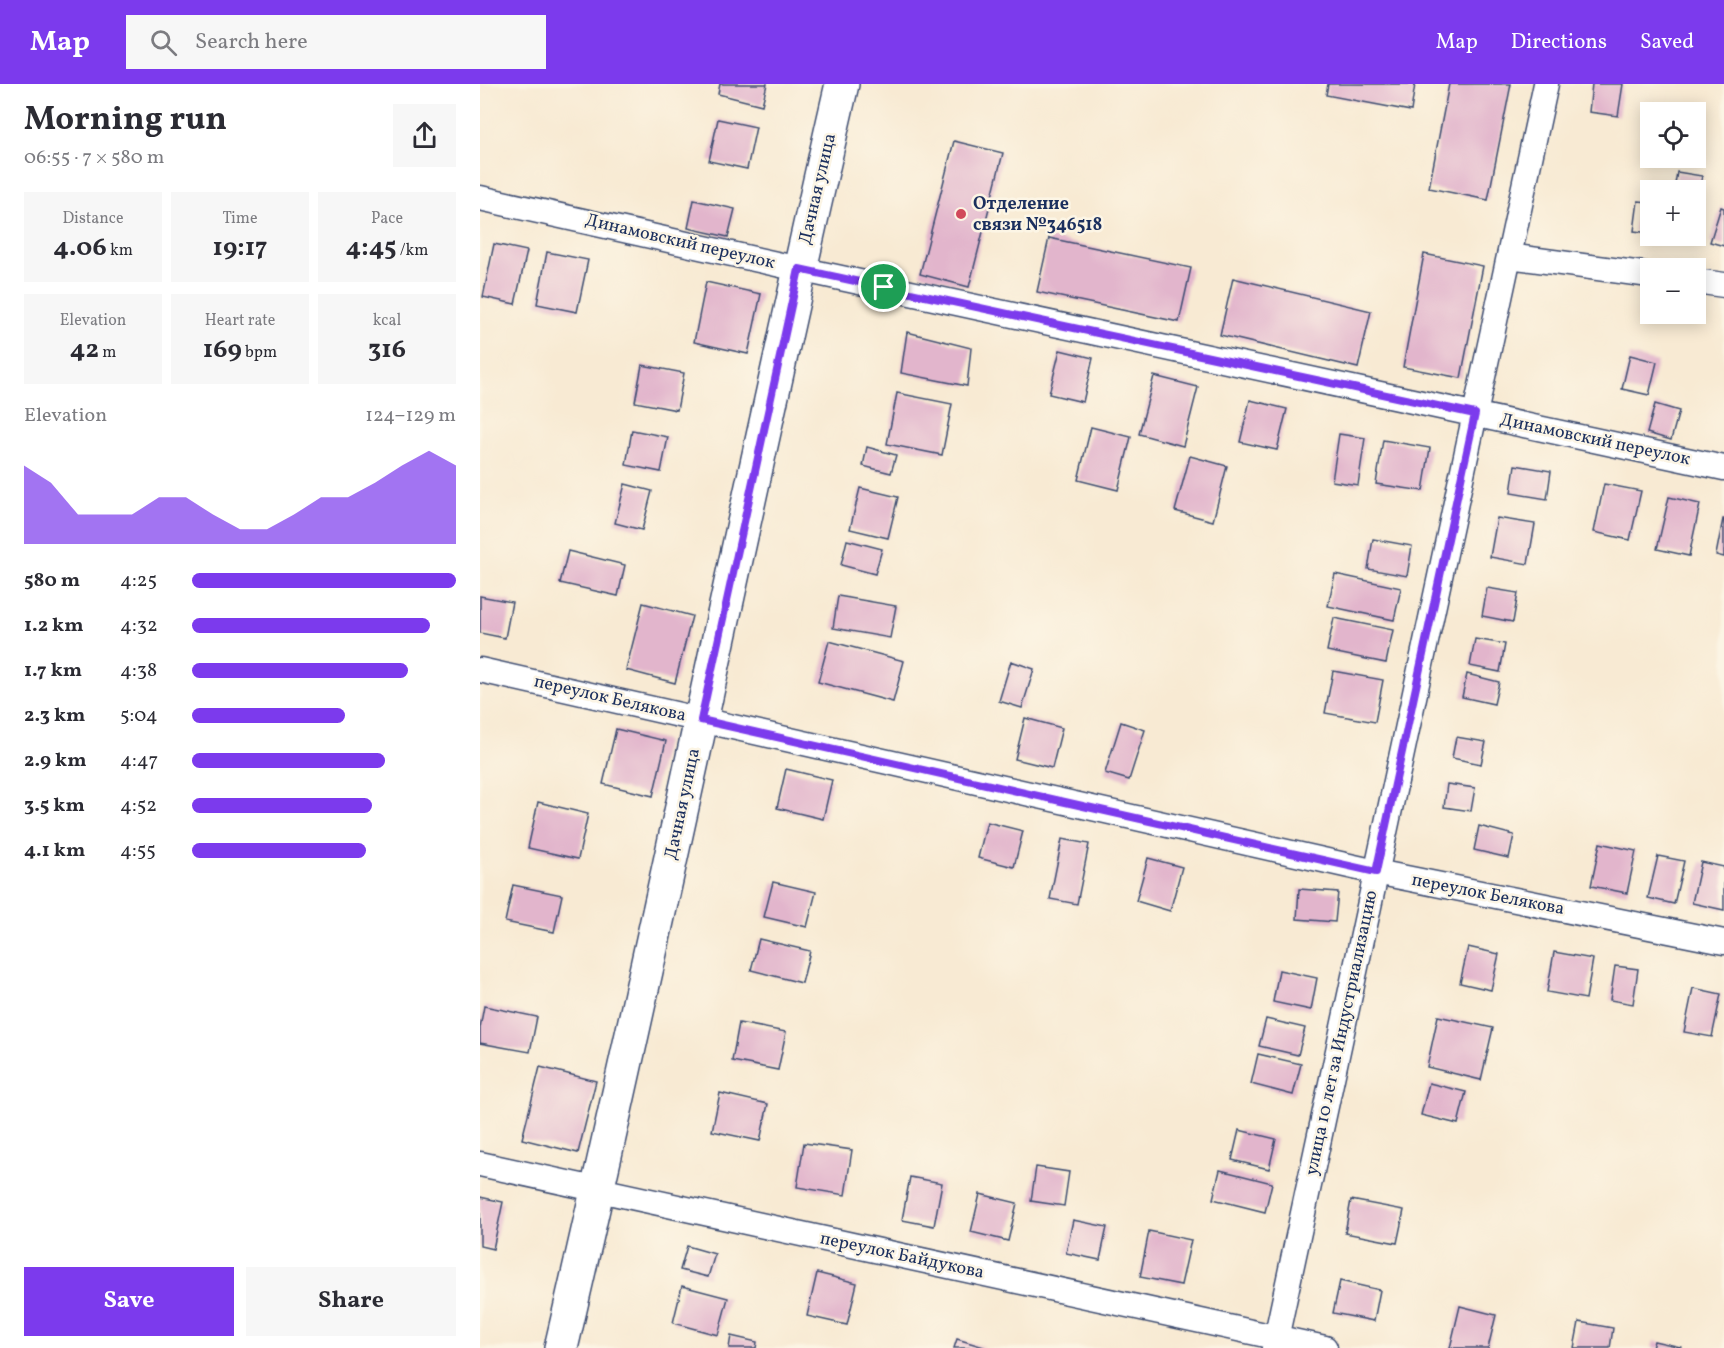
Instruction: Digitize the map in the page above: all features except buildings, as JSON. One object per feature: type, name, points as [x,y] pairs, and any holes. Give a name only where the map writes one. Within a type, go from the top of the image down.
[{"type":"street","name":"Дачная улица","points":[[561,1348],[598,1190],[799,269],[842,84]]},
{"type":"street","name":"улица 10 лет за Индустриализацию","points":[[1275,1343],[1546,84]]},
{"type":"street","name":"Динамовский переулок","points":[[480,198],[1724,468]]},
{"type":"street","points":[[1509,256],[1640,274]]},
{"type":"street","points":[[1706,283],[1724,285]]},
{"type":"street","name":"переулок Белякова","points":[[480,669],[1376,872],[1724,942]]},
{"type":"street","name":"переулок Байдукова","points":[[480,1164],[1275,1343],[1325,1348]]},
{"type":"place","name":"Отделение связи №346518","points":[[961,214]]},
{"type":"route","points":[[799,269],[884,287],[1475,414],[1376,872],[701,720],[799,269]]}]
